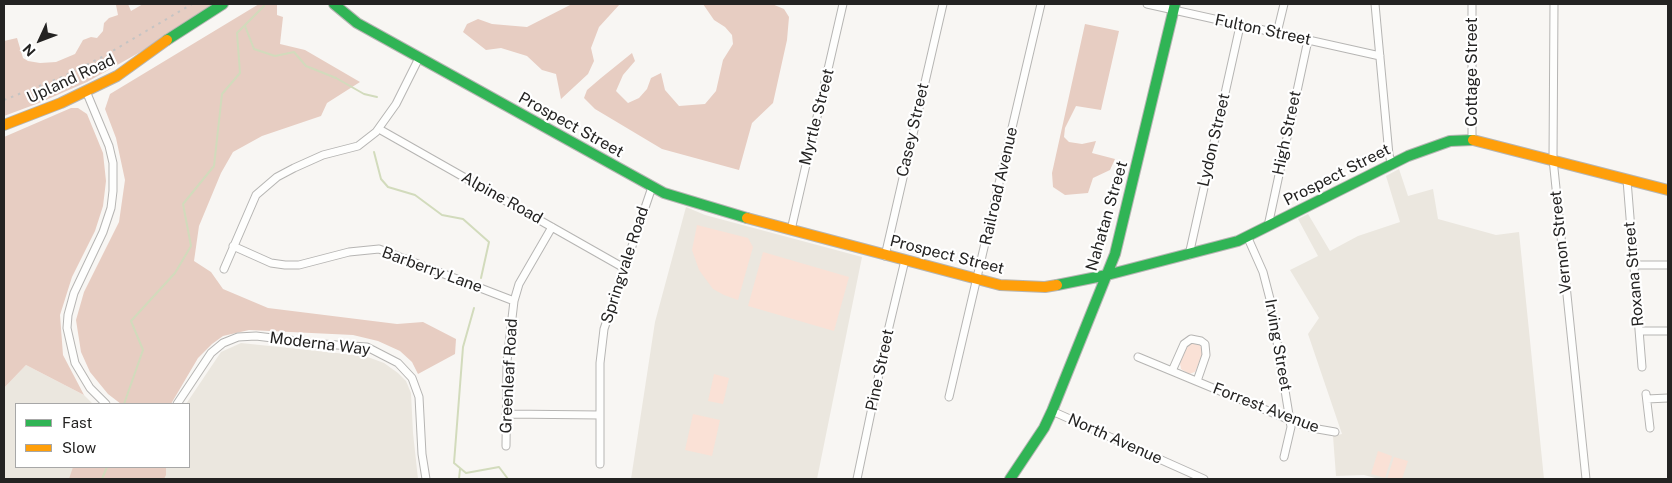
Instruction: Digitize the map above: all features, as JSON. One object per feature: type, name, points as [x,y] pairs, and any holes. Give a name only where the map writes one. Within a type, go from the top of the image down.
[{"type":"street","name":"Upland Road","points":[[4,125],[118,76],[148,52],[223,4]]},
{"type":"street","name":"Prospect Street","points":[[334,4],[350,19],[652,187],[688,202],[885,256],[1000,285],[1045,287],[1107,275],[1189,255],[1247,236],[1392,164],[1429,147],[1450,142],[1472,140],[1491,143],[1668,190]]},
{"type":"street","name":"Myrtle Street","points":[[791,230],[843,4]]},
{"type":"street","name":"Casey Street","points":[[885,256],[943,4]]},
{"type":"street","name":"Railroad Avenue","points":[[949,396],[1041,4]]},
{"type":"street","name":"Fulton Street","points":[[1147,4],[1175,7],[1240,26],[1380,56]]},
{"type":"street","points":[[1277,33],[1284,4]]},
{"type":"street","points":[[1375,4],[1389,155],[1392,164]]},
{"type":"street","name":"Cottage Street","points":[[1472,4],[1472,140]]},
{"type":"street","name":"Vernon Street","points":[[1554,4],[1553,159],[1586,479]]},
{"type":"street","name":"Nahatan Street","points":[[1010,479],[1052,411],[1107,275],[1135,175],[1175,7]]},
{"type":"street","name":"Lydon Street","points":[[1189,255],[1240,26]]},
{"type":"street","name":"High Street","points":[[1268,226],[1308,40]]},
{"type":"street","points":[[224,269],[252,202],[264,187],[309,160],[358,146],[379,129],[396,104],[419,58]]},
{"type":"street","points":[[86,91],[109,146],[113,190],[111,208],[103,232],[74,293],[68,315],[68,328],[71,350],[79,370],[90,388],[105,403]]},
{"type":"street","name":"Alpine Road","points":[[379,129],[624,268]]},
{"type":"street","name":"Roxana Street","points":[[1627,180],[1642,367]]},
{"type":"street","name":"Springvale Road","points":[[600,464],[600,363],[604,329],[652,187]]},
{"type":"street","name":"Greenleaf Road","points":[[506,446],[508,346],[514,301],[519,284],[552,227]]},
{"type":"street","name":"Irving Street","points":[[1247,236],[1263,272],[1270,299],[1291,427],[1284,457]]},
{"type":"street","name":"Barberry Lane","points":[[233,246],[271,263],[285,265],[299,265],[349,252],[379,249],[514,301]]},
{"type":"street","name":"Pine Street","points":[[857,479],[905,260]]},
{"type":"street","points":[[1634,266],[1668,266]]},
{"type":"street","points":[[1640,331],[1668,331]]},
{"type":"street","name":"Moderna Way","points":[[178,403],[206,358],[216,348],[238,337],[256,336],[367,347],[398,363],[412,378],[419,397],[422,454],[426,479]]},
{"type":"street","name":"Forrest Avenue","points":[[1172,371],[1184,344],[1191,338],[1201,341],[1205,344],[1206,355],[1197,381]]},
{"type":"street","name":"Forrest Avenue","points":[[1138,357],[1290,420],[1312,428],[1336,432]]},
{"type":"street","points":[[1650,428],[1647,397],[1668,398]]},
{"type":"street","name":"North Avenue","points":[[1052,411],[1204,479]]},
{"type":"street","points":[[506,414],[600,415]]},
{"type":"shaded area","points":[[128,4],[131,11],[143,4],[215,4],[174,33],[87,82],[4,116],[4,41],[17,38],[23,58],[28,61],[40,63],[56,62],[75,54],[83,40],[91,37],[97,38],[103,31],[104,23],[109,18],[118,15],[116,5]]},
{"type":"shaded area","points":[[259,4],[277,4],[277,15],[283,17],[280,44],[305,50],[360,82],[327,103],[321,116],[262,136],[233,152],[221,173],[199,226],[194,261],[211,272],[223,289],[268,308],[397,324],[423,322],[456,339],[455,354],[418,374],[412,362],[400,351],[378,341],[353,335],[249,330],[223,336],[212,344],[198,358],[172,403],[120,403],[108,394],[90,372],[81,352],[76,320],[84,292],[119,222],[125,180],[116,138],[105,109],[110,94]]},
{"type":"shaded area","points":[[572,4],[620,4],[599,27],[591,48],[594,61],[588,74],[561,99],[556,74],[542,70],[527,56],[501,48],[486,50],[463,32],[467,24],[478,19],[492,24],[527,27]]},
{"type":"shaded area","points":[[703,4],[772,4],[784,9],[789,17],[787,40],[773,103],[752,123],[739,170],[662,149],[595,109],[584,98],[587,90],[632,53],[635,61],[623,75],[616,91],[628,103],[639,98],[647,89],[651,78],[661,73],[665,90],[679,106],[705,104],[716,91],[723,60],[733,44],[732,35],[725,27],[714,20]]},
{"type":"shaded area","points":[[1085,24],[1119,31],[1101,110],[1076,106],[1065,128],[1064,137],[1069,142],[1082,144],[1096,141],[1092,153],[1115,159],[1110,170],[1093,178],[1088,193],[1065,195],[1053,187],[1052,173]]},
{"type":"shaded area","points":[[71,108],[78,108],[87,114],[103,153],[106,181],[103,206],[95,231],[72,277],[60,315],[63,355],[84,395],[26,365],[4,388],[4,137]]},
{"type":"shaded area","points":[[1399,169],[1408,196],[1433,189],[1438,219],[1496,235],[1519,232],[1544,479],[1379,479],[1364,475],[1336,476],[1333,436],[1342,434],[1308,334],[1319,318],[1290,270],[1318,256],[1298,219],[1308,214],[1330,251],[1358,236],[1400,222],[1386,176]]},
{"type":"shaded area","points":[[686,207],[705,215],[862,257],[817,479],[631,479],[655,322]]},
{"type":"shaded area","points":[[697,225],[748,238],[753,247],[738,300],[713,289],[699,270],[692,250]]},
{"type":"shaded area","points":[[763,252],[849,277],[834,331],[748,306]]},
{"type":"shaded area","points":[[1193,342],[1200,345],[1203,353],[1195,372],[1189,374],[1181,369],[1180,363],[1186,348]]},
{"type":"shaded area","points":[[241,343],[365,356],[384,363],[406,381],[411,393],[418,479],[4,479],[4,388],[26,365],[84,395],[92,403],[15,403],[15,468],[190,468],[190,403],[187,403],[221,352]]},
{"type":"shaded area","points":[[714,374],[729,378],[723,404],[708,401]]},
{"type":"shaded area","points":[[693,414],[720,420],[712,456],[685,450]]},
{"type":"shaded area","points":[[1378,451],[1392,456],[1385,478],[1371,474]]},
{"type":"shaded area","points":[[1394,457],[1408,461],[1402,479],[1387,479]]},
{"type":"shaded area","points":[[73,468],[166,468],[164,479],[69,479]]},
{"type":"waterway","points":[[124,403],[143,350],[131,321],[175,273],[191,246],[183,204],[214,166],[222,94],[240,73],[237,33],[264,6]]},
{"type":"waterway","points":[[245,26],[254,49],[275,56],[294,52],[306,66],[336,78],[364,94],[377,97]]},
{"type":"waterway","points":[[374,152],[381,179],[388,187],[415,195],[442,215],[463,219],[489,242],[481,278]]},
{"type":"waterway","points":[[474,308],[463,347],[454,463],[466,473],[499,467],[508,479]]},
{"type":"waterway","points":[[102,479],[107,468]]},
{"type":"waterway","points":[[459,479],[460,469]]},
{"type":"railway","points":[[4,100],[62,77],[104,56],[192,4]]},
{"type":"traffic: fast","points":[[167,40],[223,4]]},
{"type":"traffic: fast","points":[[334,4],[357,23],[664,193],[747,218]]},
{"type":"traffic: fast","points":[[1010,479],[1044,428],[1052,411],[1115,254],[1175,4]]},
{"type":"traffic: fast","points":[[1057,285],[1107,275],[1238,241],[1408,156],[1450,141],[1473,140]]},
{"type":"traffic: slow","points":[[4,125],[61,103],[117,76],[167,40]]},
{"type":"traffic: slow","points":[[1473,140],[1668,190]]},
{"type":"traffic: slow","points":[[747,218],[1000,285],[1045,287],[1057,285]]}]
